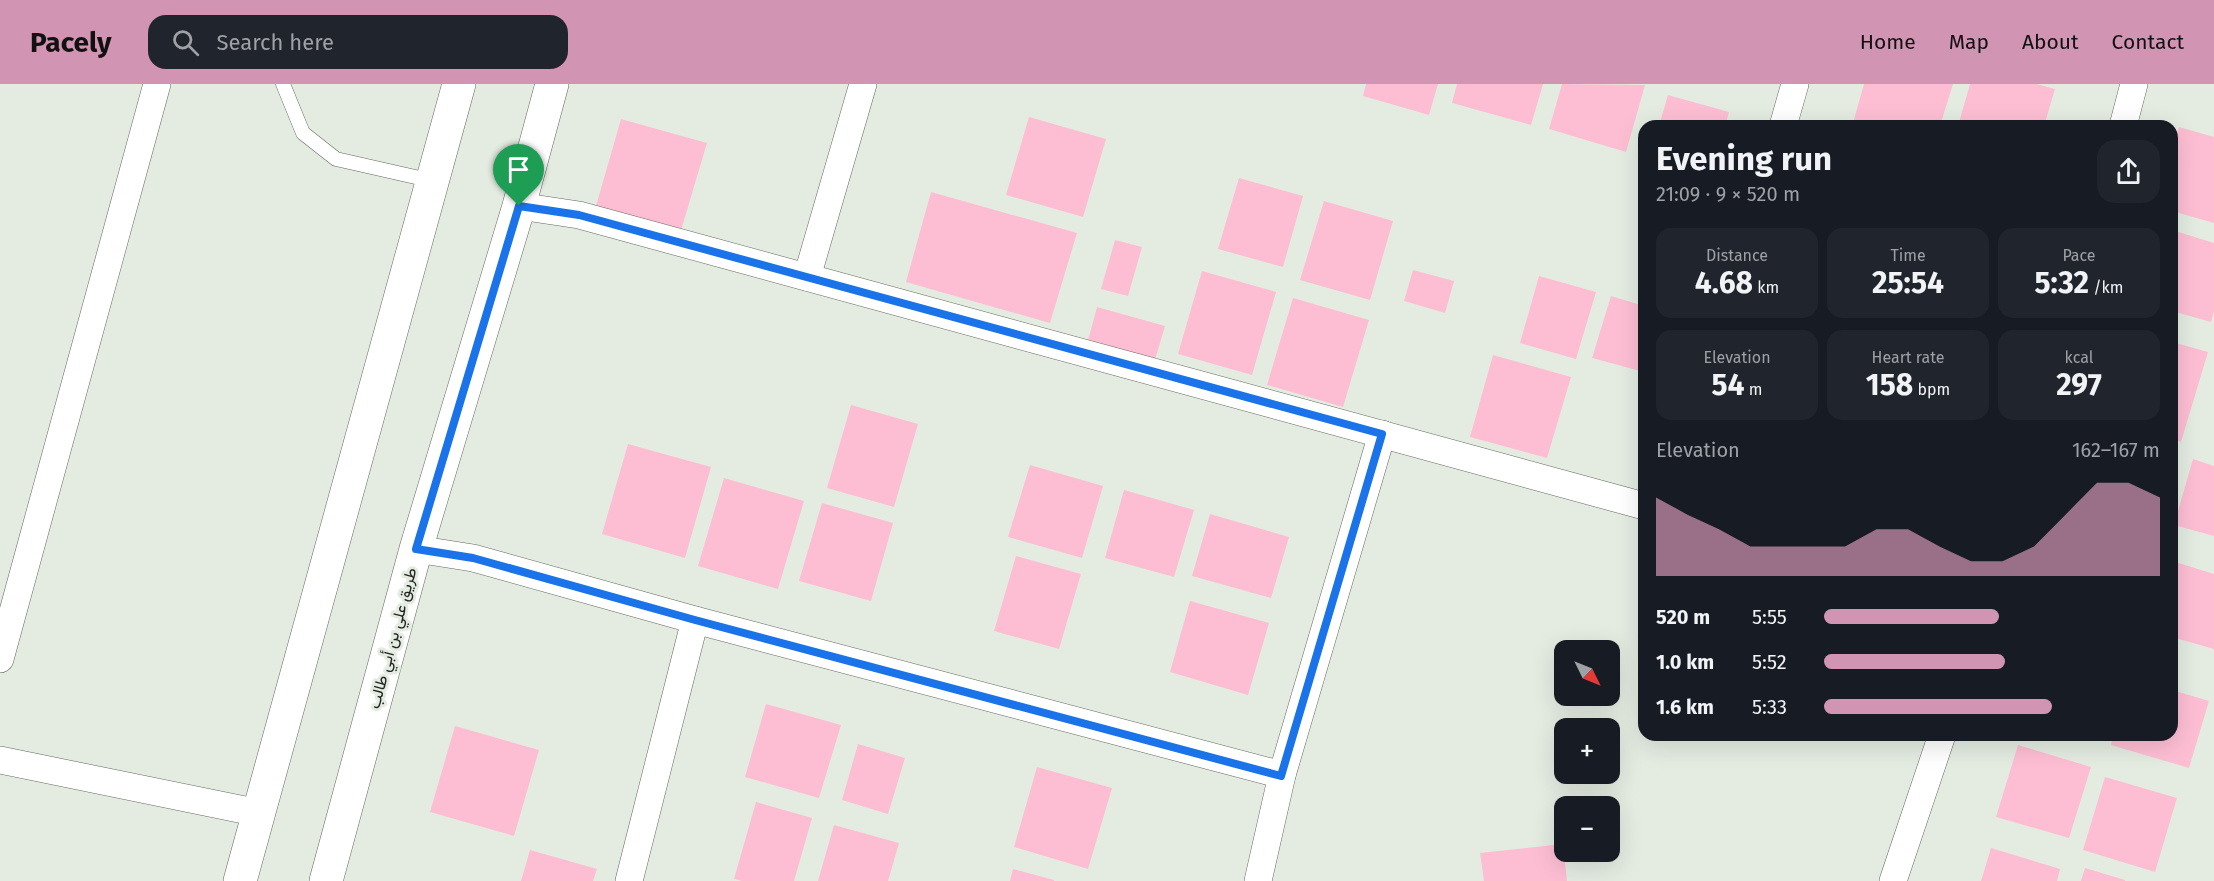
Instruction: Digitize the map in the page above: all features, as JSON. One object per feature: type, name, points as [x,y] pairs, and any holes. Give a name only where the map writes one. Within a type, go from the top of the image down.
[{"type":"main road","points":[[240,881],[459,84]]},
{"type":"main road","name":"طريق علي بن أبي طالب","points":[[326,881],[416,549],[519,206],[552,84]]},
{"type":"street","points":[[0,659],[157,84]]},
{"type":"street","points":[[807,277],[863,84]]},
{"type":"street","points":[[1785,120],[1795,84]]},
{"type":"street","points":[[2125,120],[2134,84]]},
{"type":"street","points":[[519,206],[579,215],[1638,504]]},
{"type":"street","points":[[1258,881],[1281,776],[1382,434]]},
{"type":"street","points":[[416,549],[473,558],[695,620],[1281,776]]},
{"type":"street","points":[[629,881],[695,620]]},
{"type":"street","points":[[1893,881],[1940,741]]},
{"type":"street","points":[[0,760],[259,813]]},
{"type":"lane","points":[[283,84],[303,133],[336,159],[433,181]]},
{"type":"building","points":[[1366,84],[1438,84],[1429,115],[1363,96]]},
{"type":"building","points":[[1457,84],[1543,84],[1531,125],[1452,103]]},
{"type":"building","points":[[1562,84],[1645,85],[1626,152],[1549,129]]},
{"type":"building","points":[[1864,84],[1953,84],[1942,120],[1854,120]]},
{"type":"building","points":[[1970,84],[2037,84],[2055,89],[2046,120],[1960,120]]},
{"type":"building","points":[[1668,95],[1729,112],[1727,120],[1661,120]]},
{"type":"building","points":[[1029,117],[1106,139],[1083,217],[1006,195]]},
{"type":"building","points":[[621,119],[707,143],[679,237],[594,213]]},
{"type":"building","points":[[2179,127],[2214,137],[2214,223],[2178,213]]},
{"type":"building","points":[[1239,178],[1303,196],[1283,267],[1218,249]]},
{"type":"building","points":[[931,192],[1077,233],[1050,323],[906,282]]},
{"type":"building","points":[[1324,201],[1393,221],[1370,300],[1300,280]]},
{"type":"building","points":[[2178,232],[2214,243],[2214,311],[2211,322],[2178,313]]},
{"type":"building","points":[[1115,240],[1142,247],[1128,296],[1101,289]]},
{"type":"building","points":[[1413,270],[1454,281],[1445,313],[1404,301]]},
{"type":"building","points":[[1202,271],[1276,292],[1252,375],[1178,354]]},
{"type":"building","points":[[1539,276],[1596,292],[1576,359],[1520,343]]},
{"type":"building","points":[[1611,296],[1638,304],[1638,370],[1592,358]]},
{"type":"building","points":[[1293,298],[1369,320],[1343,407],[1267,385]]},
{"type":"building","points":[[1097,307],[1165,326],[1154,363],[1087,344]]},
{"type":"building","points":[[2178,344],[2208,352],[2181,442],[2178,441]]},
{"type":"building","points":[[1493,355],[1571,377],[1547,458],[1470,437]]},
{"type":"building","points":[[851,405],[918,424],[894,507],[827,488]]},
{"type":"building","points":[[628,444],[711,467],[685,558],[602,534]]},
{"type":"building","points":[[2193,459],[2214,466],[2214,536],[2178,526],[2178,511]]},
{"type":"building","points":[[1030,465],[1103,486],[1082,558],[1008,537]]},
{"type":"building","points":[[724,478],[804,501],[778,589],[698,566]]},
{"type":"building","points":[[1124,490],[1194,510],[1174,577],[1105,558]]},
{"type":"building","points":[[822,503],[893,523],[871,601],[799,581]]},
{"type":"building","points":[[1210,514],[1289,537],[1271,598],[1192,576]]},
{"type":"building","points":[[1016,556],[1081,574],[1059,649],[994,631]]},
{"type":"building","points":[[2178,563],[2214,574],[2214,649],[2178,639]]},
{"type":"building","points":[[1190,601],[1269,623],[1248,695],[1170,672]]},
{"type":"building","points":[[2178,692],[2209,701],[2189,768],[2111,745],[2112,741],[2178,741]]},
{"type":"building","points":[[766,704],[841,725],[819,798],[745,777]]},
{"type":"building","points":[[455,726],[539,750],[514,836],[430,812]]},
{"type":"building","points":[[858,744],[905,758],[888,814],[842,800]]},
{"type":"building","points":[[2018,745],[2091,767],[2069,838],[1996,817]]},
{"type":"building","points":[[1037,767],[1112,788],[1088,869],[1014,847]]},
{"type":"building","points":[[2105,777],[2177,798],[2155,872],[2083,850]]},
{"type":"building","points":[[756,802],[812,818],[794,881],[734,879]]},
{"type":"building","points":[[834,825],[899,843],[888,881],[818,881]]},
{"type":"building","points":[[1554,845],[1554,862],[1565,862],[1567,881],[1484,881],[1480,853]]},
{"type":"building","points":[[1991,848],[2060,869],[2057,881],[1981,881]]},
{"type":"building","points":[[530,850],[597,869],[593,881],[521,881]]},
{"type":"building","points":[[2085,868],[2125,880],[2125,881],[2081,881]]},
{"type":"building","points":[[1013,869],[1054,880],[1054,881],[1010,881]]},
{"type":"route","points":[[519,206],[579,215],[1382,434],[1281,776],[695,620],[473,558],[416,549],[519,206]]}]
